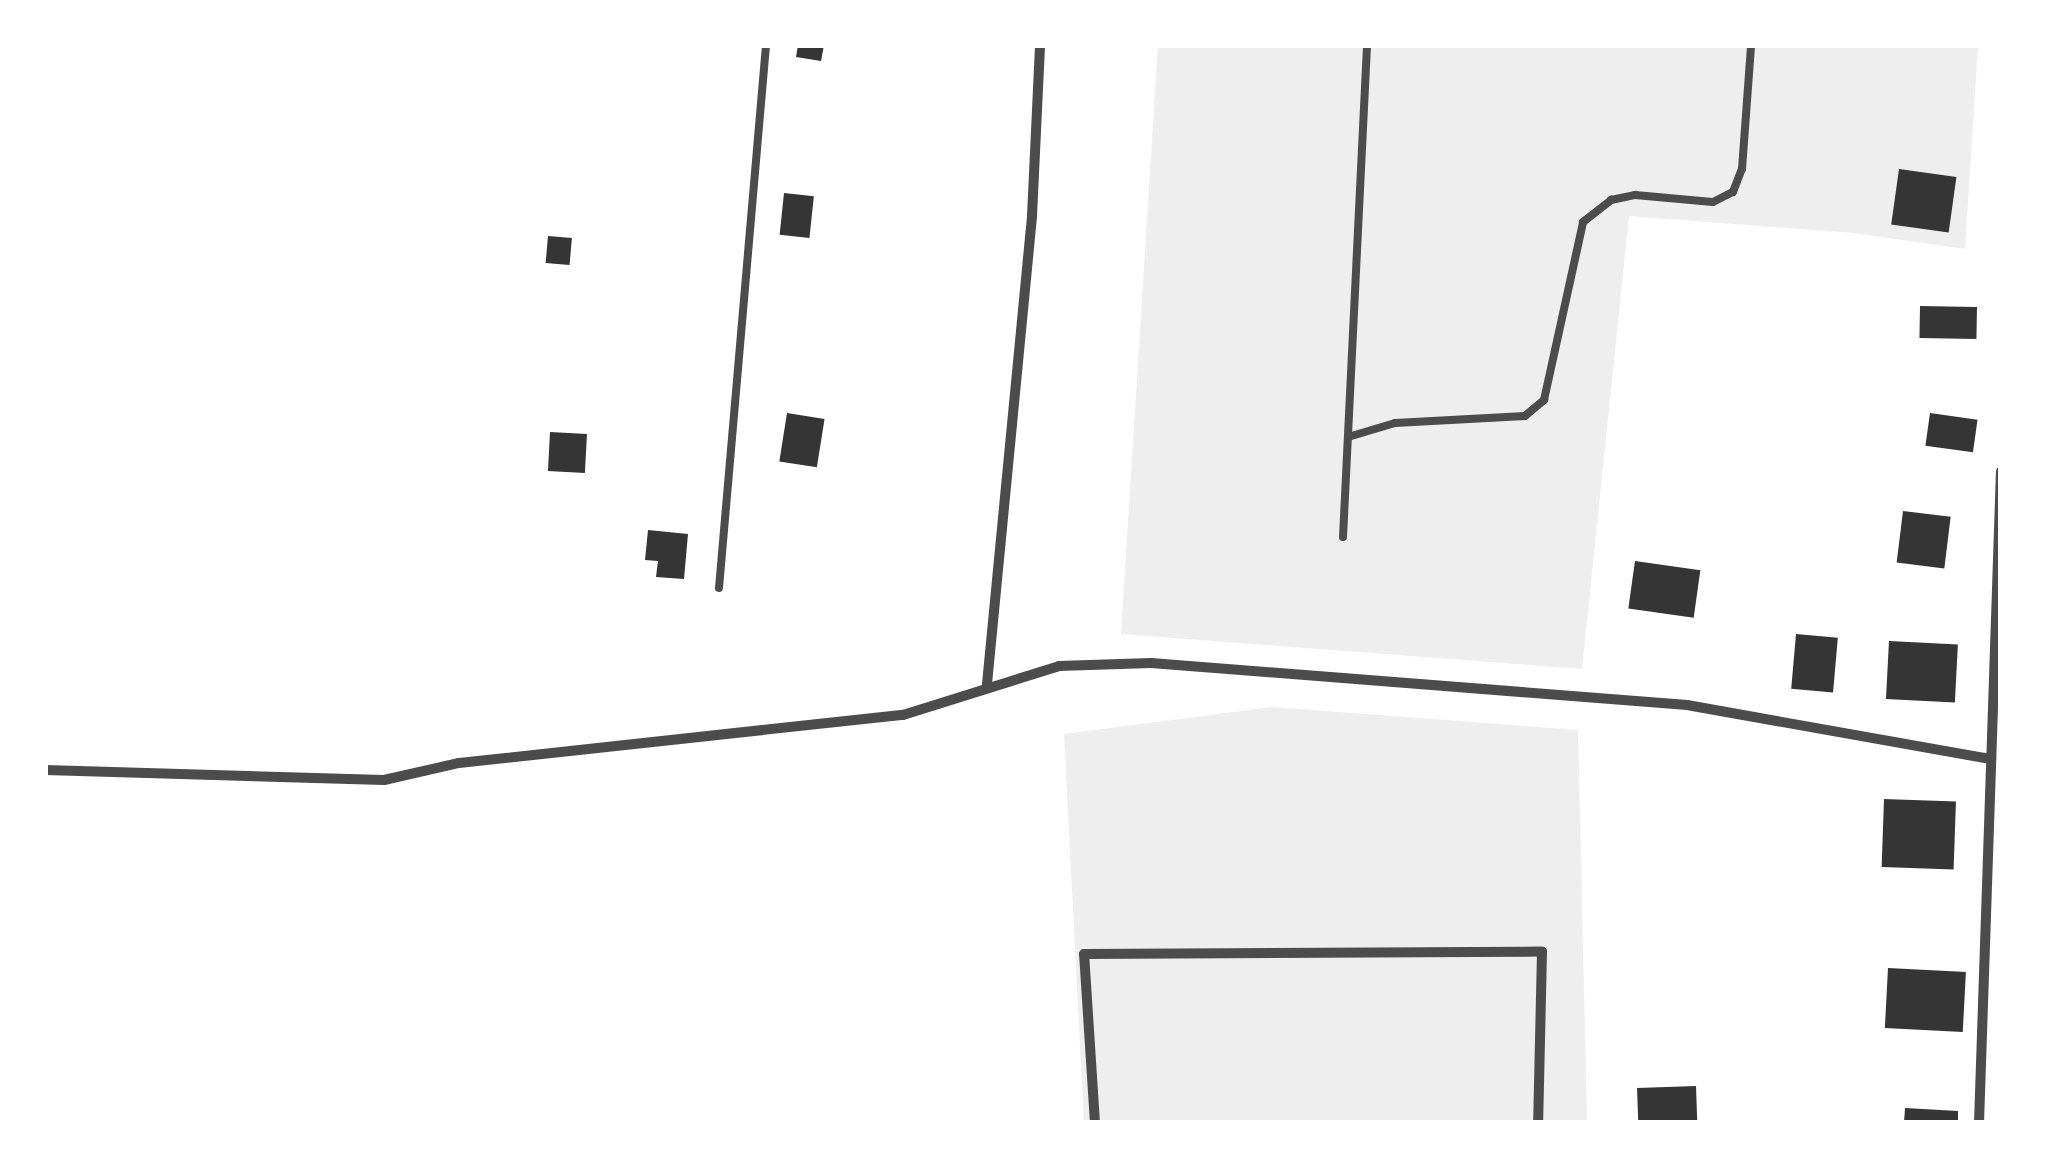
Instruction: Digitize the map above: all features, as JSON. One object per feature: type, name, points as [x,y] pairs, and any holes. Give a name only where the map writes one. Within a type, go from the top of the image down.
[{"type":"street","points":[[987,684],[1032,216],[1040,45]]},
{"type":"street","points":[[1979,1123],[1996,792],[1991,759],[2001,470]]},
{"type":"street","points":[[45,770],[384,780],[459,763],[903,716],[987,684],[1059,666],[1151,663],[1300,679],[1386,678],[1687,704],[1991,759]]},
{"type":"street","points":[[1095,1123],[1084,954],[1542,952],[1538,1123]]},
{"type":"lane","points":[[719,588],[766,45]]},
{"type":"lane","points":[[1343,536],[1367,45]]},
{"type":"lane","points":[[1348,438],[1395,423],[1525,416],[1544,400],[1583,222],[1611,200],[1635,195],[1713,202],[1732,192],[1742,168],[1751,45]]},
{"type":"shaded area","points":[[1158,45],[1978,45],[1965,249],[1854,233],[1629,216],[1582,669],[1121,634]]},
{"type":"shaded area","points":[[1272,707],[1578,730],[1587,1123],[1084,1123],[1064,734]]},
{"type":"building","points":[[798,45],[824,45],[821,61],[796,57]]},
{"type":"building","points":[[1899,169],[1956,177],[1949,233],[1891,224]]},
{"type":"building","points":[[784,193],[814,196],[809,238],[780,235]]},
{"type":"building","points":[[548,236],[572,238],[570,265],[546,263]]},
{"type":"building","points":[[1920,306],[1977,307],[1976,339],[1919,338]]},
{"type":"building","points":[[787,413],[825,419],[817,467],[779,461]]},
{"type":"building","points":[[1930,413],[1978,420],[1973,452],[1925,446]]},
{"type":"building","points":[[550,432],[587,434],[585,473],[548,471]]},
{"type":"building","points":[[1903,511],[1951,517],[1944,568],[1897,563]]},
{"type":"building","points":[[648,530],[688,534],[684,579],[656,577],[658,561],[645,560]]},
{"type":"building","points":[[1635,561],[1700,570],[1694,618],[1628,609]]},
{"type":"building","points":[[1796,634],[1838,638],[1833,692],[1791,689]]},
{"type":"building","points":[[1889,641],[1958,645],[1955,703],[1886,699]]},
{"type":"building","points":[[1884,799],[1956,802],[1954,869],[1882,867]]},
{"type":"building","points":[[1888,968],[1966,972],[1963,1032],[1885,1028]]},
{"type":"building","points":[[1696,1086],[1697,1123],[1638,1123],[1637,1088]]},
{"type":"building","points":[[1905,1108],[1958,1111],[1958,1123],[1904,1123]]}]
